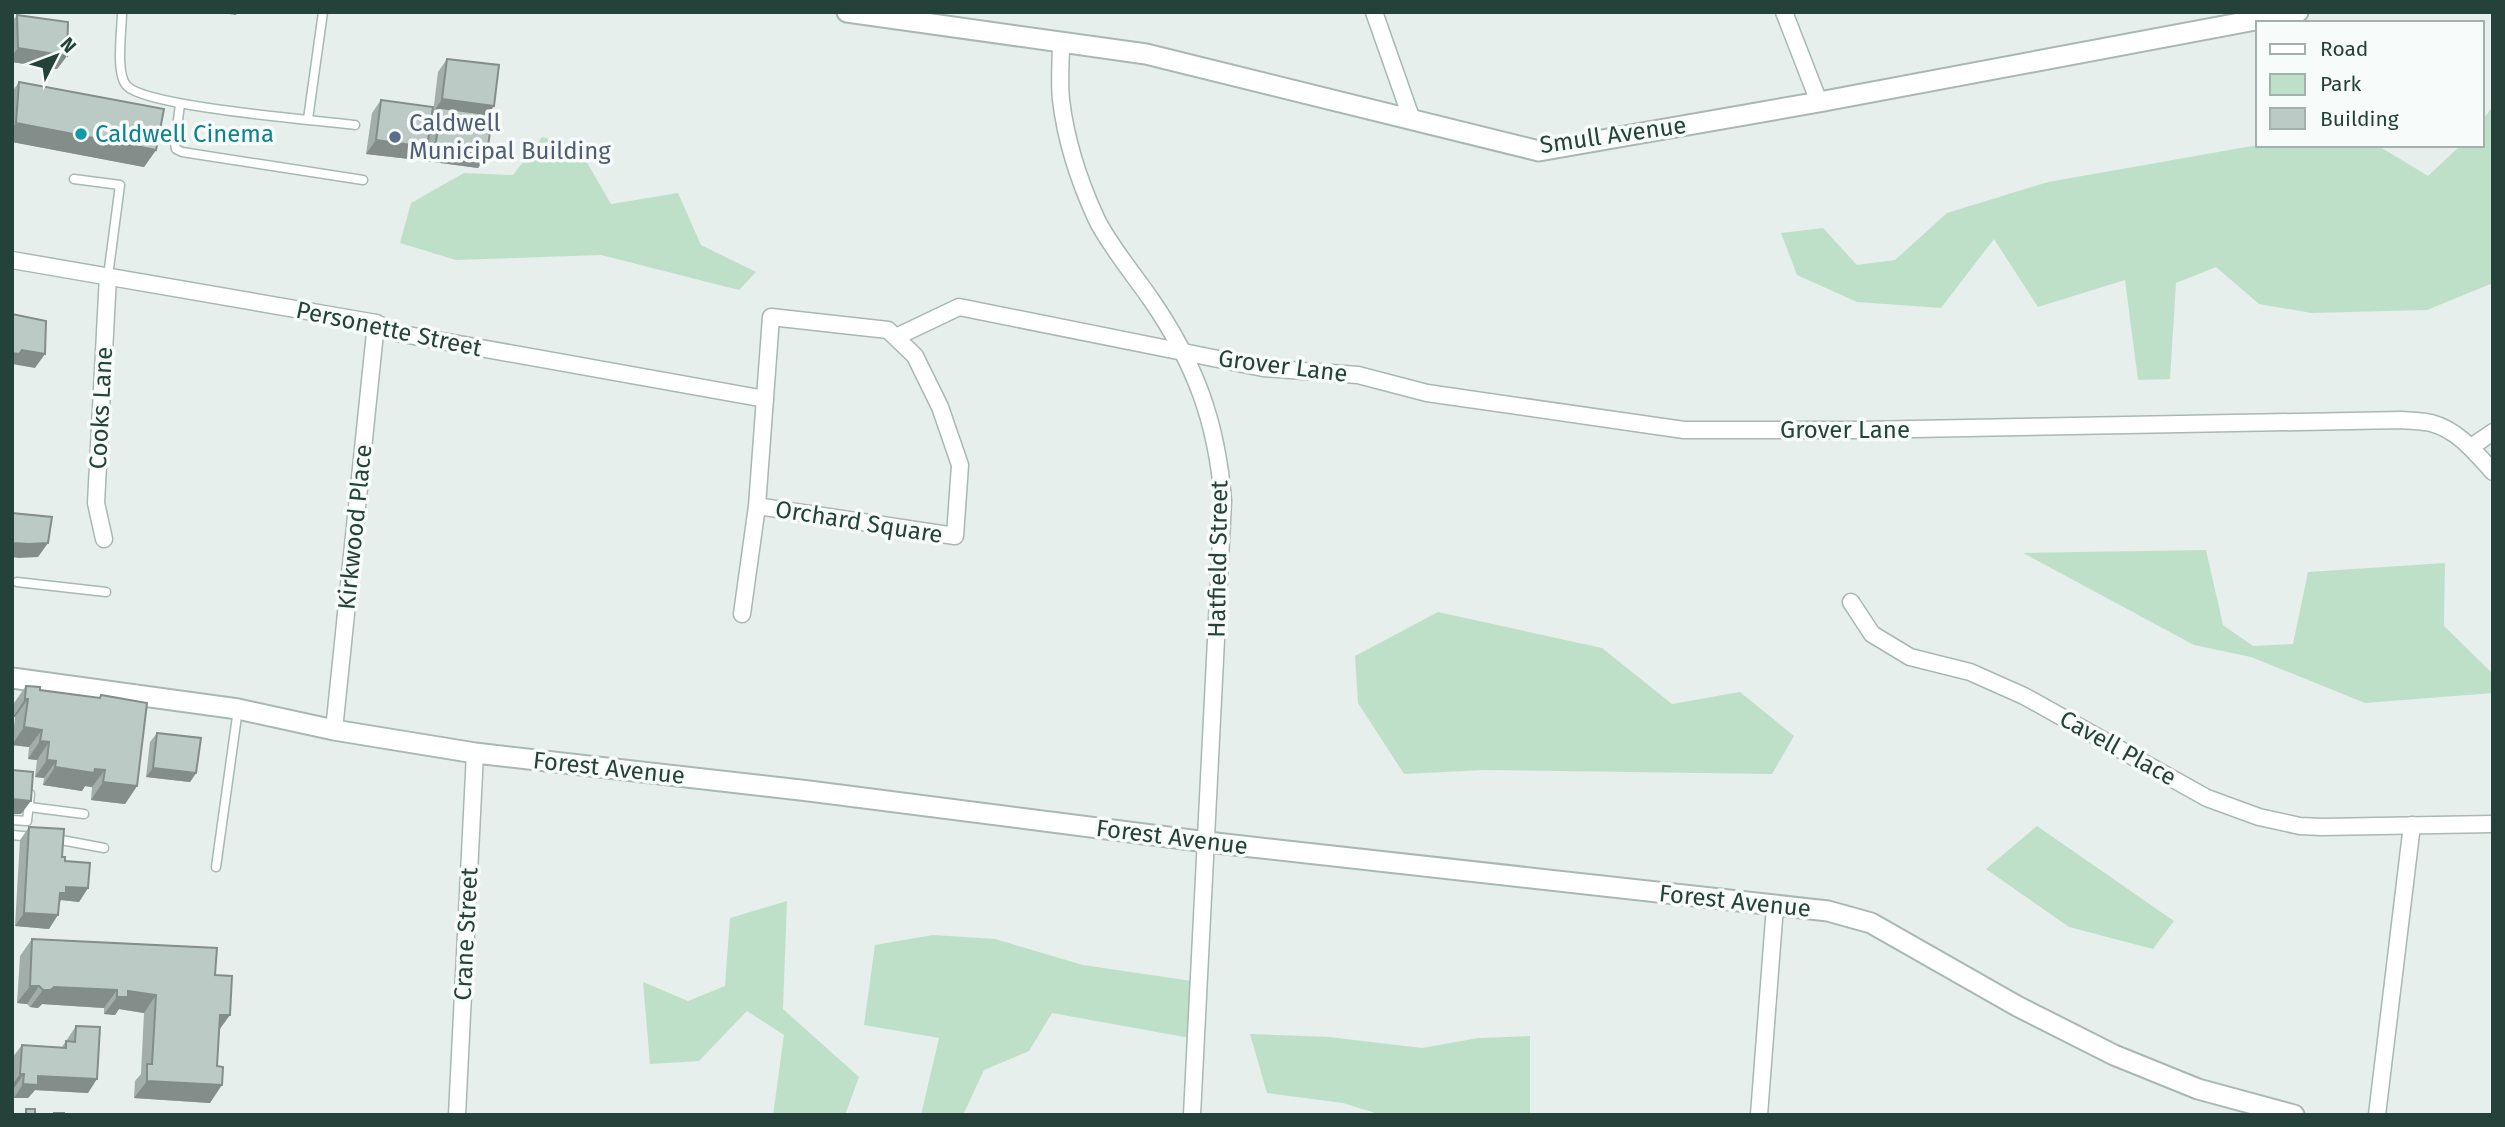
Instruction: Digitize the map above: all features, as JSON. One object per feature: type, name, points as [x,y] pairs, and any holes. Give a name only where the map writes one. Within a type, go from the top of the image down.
[{"type":"street","name":"Smull Avenue","points":[[847,12],[895,16],[1146,54],[1539,150],[1819,102],[2298,12]]},
{"type":"street","points":[[1374,12],[1412,120]]},
{"type":"street","points":[[1784,12],[1819,102]]},
{"type":"street","name":"Hatfield Street","points":[[1060,41],[1061,99],[1071,153],[1097,220],[1168,323],[1185,353],[1198,381],[1210,420],[1220,470],[1223,501],[1192,1115]]},
{"type":"street","name":"Personette Street","points":[[12,260],[376,323],[397,333],[765,399]]},
{"type":"street","name":"Cooks Lane","points":[[104,539],[96,503],[108,276]]},
{"type":"street","points":[[896,337],[959,307],[1185,353]]},
{"type":"street","name":"Orchard Square","points":[[742,614],[757,506],[771,317],[888,330],[915,356],[940,407],[960,465],[955,536],[757,506]]},
{"type":"street","name":"Kirkwood Place","points":[[334,730],[376,323]]},
{"type":"street","name":"Grover Lane","points":[[1185,353],[1263,368],[1358,376],[1427,393],[1684,430],[1873,430],[2402,420],[2431,423],[2454,433],[2472,447],[2493,472]]},
{"type":"street","points":[[2472,447],[2493,432]]},
{"type":"street","name":"Cavell Place","points":[[1850,602],[1872,634],[1910,657],[1970,672],[2024,696],[2207,798],[2232,809],[2259,817],[2322,827],[2493,824]]},
{"type":"street","name":"Forest Avenue","points":[[12,678],[238,709],[334,730],[475,753],[809,791],[1207,842],[1828,911],[1871,923],[2017,1006],[2114,1055],[2198,1089],[2294,1115]]},
{"type":"street","name":"Crane Street","points":[[457,1115],[475,753]]},
{"type":"street","points":[[2377,1115],[2412,825]]},
{"type":"street","points":[[1759,1115],[1775,906]]},
{"type":"lane","points":[[122,12],[120,76],[127,86],[139,94],[180,104],[355,125]]},
{"type":"lane","points":[[308,119],[323,12]]},
{"type":"lane","points":[[180,104],[175,144],[176,149],[182,152],[362,180]]},
{"type":"lane","points":[[74,179],[120,185],[108,276]]},
{"type":"lane","points":[[17,582],[106,592]]},
{"type":"lane","points":[[216,867],[238,709]]},
{"type":"lane","points":[[12,820],[27,821],[31,781]]},
{"type":"lane","points":[[29,807],[84,814]]},
{"type":"lane","points":[[12,835],[59,839],[104,848]]},
{"type":"green space","points":[[2493,106],[2493,283],[2427,310],[2312,313],[2259,304],[2216,267],[2176,283],[2170,379],[2138,380],[2125,280],[2038,307],[1994,239],[1941,308],[1857,302],[1797,275],[1781,233],[1823,228],[1857,265],[1895,260],[1947,213],[2048,182],[2256,145],[2380,147],[2428,176],[2459,147],[2484,147],[2484,118]]},
{"type":"green space","points":[[542,137],[578,147],[611,204],[678,193],[701,245],[756,272],[739,290],[601,255],[456,260],[400,243],[411,203],[464,173],[513,175]]},
{"type":"green space","points":[[2206,550],[2223,625],[2253,646],[2293,644],[2308,572],[2445,563],[2444,626],[2493,674],[2493,693],[2365,703],[2251,657],[2194,645],[2023,553]]},
{"type":"green space","points":[[1438,612],[1602,648],[1672,704],[1740,692],[1794,736],[1772,774],[1484,770],[1404,774],[1358,703],[1355,656]]},
{"type":"green space","points":[[2037,826],[2174,921],[2153,949],[2069,927],[1986,869]]},
{"type":"green space","points":[[787,901],[783,1009],[859,1077],[845,1115],[773,1115],[784,1035],[747,1011],[699,1061],[650,1064],[643,982],[688,1001],[725,986],[730,918]]},
{"type":"green space","points":[[933,935],[995,939],[1083,965],[1192,981],[1190,1038],[1052,1013],[1029,1051],[984,1070],[963,1115],[921,1115],[939,1038],[864,1025],[875,945]]},
{"type":"green space","points":[[1250,1034],[1329,1037],[1422,1048],[1478,1038],[1530,1036],[1530,1115],[1382,1115],[1343,1103],[1267,1093]]},
{"type":"building","points":[[17,15],[68,22],[67,56],[18,48]]},
{"type":"building","points":[[447,59],[499,65],[494,106],[442,99]]},
{"type":"building","points":[[19,82],[164,109],[156,150],[16,123]]},
{"type":"building","points":[[381,100],[433,107],[427,147],[376,140]]},
{"type":"building","points":[[441,108],[492,115],[487,155],[435,148]]},
{"type":"building","points":[[12,314],[46,321],[45,354],[22,350],[19,354],[12,353]]},
{"type":"building","points":[[12,513],[52,517],[48,543],[12,543]]},
{"type":"building","points":[[26,686],[147,703],[137,786],[103,782],[105,770],[95,769],[94,773],[55,767],[56,761],[47,760],[49,742],[40,741],[42,730],[24,727],[28,699],[25,699]]},
{"type":"building","points":[[157,733],[201,738],[196,773],[153,768]]},
{"type":"building","points":[[12,770],[33,772],[31,801],[12,799]]},
{"type":"building","points":[[29,827],[64,829],[62,857],[65,857],[65,861],[90,863],[88,888],[66,887],[66,893],[60,893],[58,915],[24,913]]},
{"type":"building","points":[[32,939],[217,948],[215,975],[232,976],[230,1015],[220,1015],[217,1066],[223,1067],[222,1085],[147,1081],[147,1064],[152,1064],[156,995],[128,991],[128,997],[117,997],[117,990],[54,987],[51,990],[43,990],[39,986],[30,986]]},
{"type":"building","points":[[76,1026],[100,1027],[97,1079],[38,1076],[38,1085],[23,1084],[24,1074],[20,1074],[22,1045],[66,1048],[66,1041],[75,1042]]},
{"type":"building","points":[[26,1109],[35,1109],[35,1114],[44,1115],[22,1115],[26,1114]]},
{"type":"place","name":"Caldwell Cinema","points":[[81,134]]},
{"type":"place","name":"Caldwell Municipal Building","points":[[395,137]]}]
